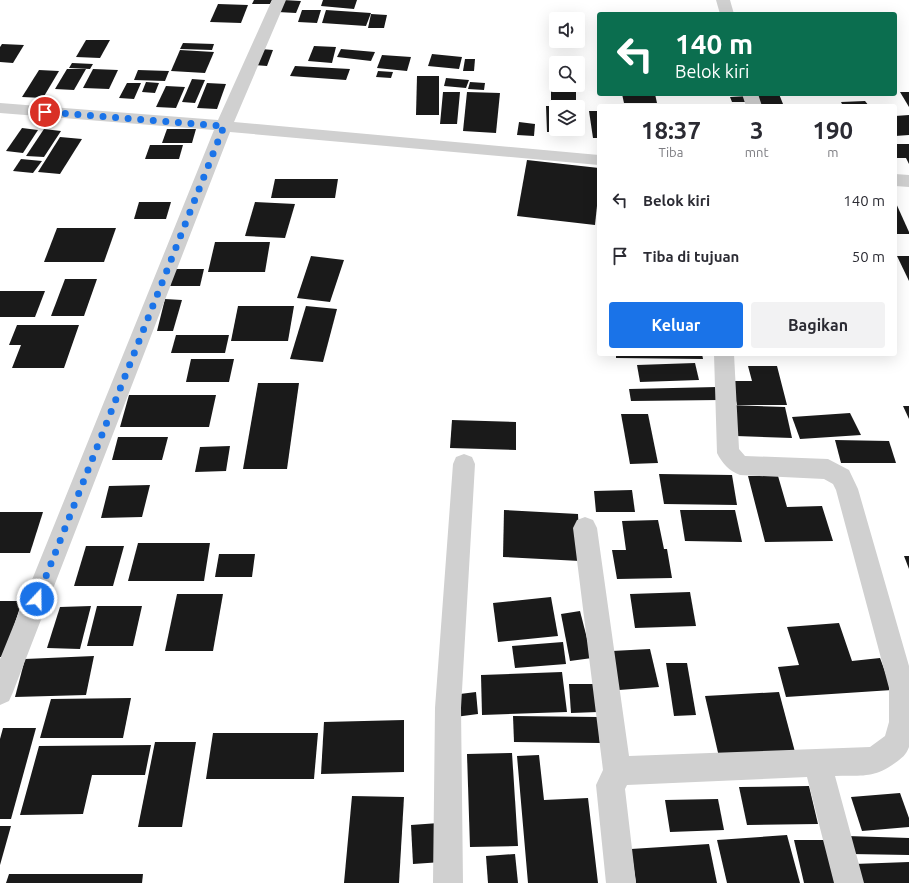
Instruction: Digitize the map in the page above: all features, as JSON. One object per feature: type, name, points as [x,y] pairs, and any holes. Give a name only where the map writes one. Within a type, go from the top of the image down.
[{"type":"street","points":[[1,689],[224,126],[279,0]]},
{"type":"street","points":[[723,0],[726,12]]},
{"type":"street","points":[[0,108],[224,126],[597,160]]},
{"type":"street","points":[[897,180],[909,181]]},
{"type":"street","points":[[621,883],[610,785],[618,774],[629,770],[874,761],[896,745],[903,722],[905,688],[847,489],[841,477],[828,469],[740,465],[728,453],[724,356]]},
{"type":"street","points":[[448,883],[448,708],[464,464]]},
{"type":"street","points":[[585,528],[618,774]]},
{"type":"street","points":[[817,763],[849,883]]},
{"type":"building","points":[[254,0],[272,0],[270,4],[252,4]]},
{"type":"building","points":[[283,0],[301,1],[296,13],[278,12]]},
{"type":"building","points":[[323,0],[357,0],[354,9],[321,6]]},
{"type":"building","points":[[218,4],[248,5],[241,23],[210,22]]},
{"type":"building","points":[[302,10],[321,10],[317,23],[298,22]]},
{"type":"building","points":[[326,10],[371,13],[366,26],[322,23]]},
{"type":"building","points":[[371,14],[387,15],[384,28],[368,28]]},
{"type":"building","points":[[86,40],[110,40],[100,58],[76,57]]},
{"type":"building","points":[[183,43],[214,44],[212,50],[180,49]]},
{"type":"building","points":[[2,44],[24,45],[13,63],[0,62],[0,47]]},
{"type":"building","points":[[314,46],[336,47],[332,63],[308,61]]},
{"type":"building","points":[[261,49],[273,50],[267,66],[254,65]]},
{"type":"building","points":[[341,49],[375,52],[371,61],[337,57]]},
{"type":"building","points":[[180,50],[214,52],[205,73],[171,71]]},
{"type":"building","points":[[432,54],[462,57],[459,69],[428,66]]},
{"type":"building","points":[[382,55],[411,57],[407,71],[377,68]]},
{"type":"building","points":[[465,59],[475,59],[474,71],[463,71]]},
{"type":"building","points":[[72,63],[93,64],[90,69],[69,68]]},
{"type":"building","points":[[295,66],[350,69],[346,80],[290,76]]},
{"type":"building","points":[[67,69],[86,69],[74,90],[55,89]]},
{"type":"building","points":[[93,69],[118,70],[109,89],[83,88]]},
{"type":"building","points":[[39,70],[59,71],[43,98],[22,97]]},
{"type":"building","points":[[138,70],[169,71],[165,81],[134,80]]},
{"type":"building","points":[[378,71],[393,72],[391,78],[376,77]]},
{"type":"building","points":[[417,76],[439,76],[439,115],[416,115]]},
{"type":"building","points":[[446,78],[469,80],[466,88],[444,86]]},
{"type":"building","points":[[192,79],[205,80],[195,103],[182,102]]},
{"type":"building","points":[[146,82],[159,83],[155,93],[142,92]]},
{"type":"building","points":[[470,82],[485,83],[484,90],[468,89]]},
{"type":"building","points":[[127,83],[141,83],[134,99],[119,98]]},
{"type":"building","points":[[207,83],[226,84],[217,109],[197,108]]},
{"type":"building","points":[[166,86],[185,87],[176,108],[156,107]]},
{"type":"building","points":[[443,92],[460,92],[457,124],[440,124]]},
{"type":"building","points":[[467,92],[500,93],[496,133],[463,131]]},
{"type":"building","points":[[551,92],[576,92],[576,100],[551,100]]},
{"type":"building","points":[[900,92],[909,92],[909,107]]},
{"type":"building","points":[[622,96],[655,96],[657,103],[624,103]]},
{"type":"building","points":[[749,96],[751,102],[732,102],[730,97]]},
{"type":"building","points":[[756,96],[780,96],[783,104],[759,104]]},
{"type":"building","points":[[865,101],[867,104],[842,104],[841,102]]},
{"type":"building","points":[[546,106],[549,106],[549,132],[547,132]]},
{"type":"building","points":[[589,111],[597,111],[597,138],[593,138]]},
{"type":"building","points":[[909,115],[909,135],[897,136],[897,116]]},
{"type":"building","points":[[519,122],[535,124],[534,136],[517,135]]},
{"type":"building","points":[[22,128],[38,130],[23,153],[6,151]]},
{"type":"building","points":[[44,129],[61,131],[44,157],[26,156]]},
{"type":"building","points":[[167,129],[196,129],[192,143],[162,143]]},
{"type":"building","points":[[60,137],[82,139],[60,174],[38,172]]},
{"type":"building","points":[[897,144],[909,144],[909,164],[906,158],[897,158]]},
{"type":"building","points":[[150,145],[183,145],[179,159],[145,159]]},
{"type":"building","points":[[21,159],[42,161],[33,173],[13,171]]},
{"type":"building","points":[[527,160],[597,168],[597,206],[595,225],[517,216]]},
{"type":"building","points":[[275,179],[338,179],[335,198],[271,198]]},
{"type":"building","points":[[139,202],[171,202],[166,219],[134,219]]},
{"type":"building","points":[[255,202],[295,204],[285,238],[245,236]]},
{"type":"building","points":[[897,205],[909,232],[909,234],[897,234]]},
{"type":"building","points":[[57,228],[116,228],[104,262],[44,262]]},
{"type":"building","points":[[215,242],[270,242],[265,272],[208,272]]},
{"type":"building","points":[[311,256],[344,260],[330,302],[297,298]]},
{"type":"building","points":[[897,256],[909,256],[909,281]]},
{"type":"building","points":[[174,269],[204,269],[200,286],[170,286]]},
{"type":"building","points":[[65,279],[97,279],[84,316],[51,316]]},
{"type":"building","points":[[0,291],[45,291],[35,317],[0,317]]},
{"type":"building","points":[[165,299],[182,300],[173,331],[157,331]]},
{"type":"building","points":[[238,306],[294,306],[288,341],[231,341]]},
{"type":"building","points":[[306,306],[337,309],[323,362],[290,359]]},
{"type":"building","points":[[17,325],[79,325],[64,368],[12,368],[21,345],[9,345]]},
{"type":"building","points":[[176,335],[229,335],[225,353],[171,353]]},
{"type":"building","points":[[616,356],[702,356],[703,359],[616,358]]},
{"type":"building","points":[[191,359],[234,359],[229,382],[186,382]]},
{"type":"building","points":[[695,363],[699,380],[640,382],[637,365]]},
{"type":"building","points":[[748,366],[777,366],[787,405],[737,405],[731,381],[752,381]]},
{"type":"building","points":[[258,383],[299,383],[287,469],[243,469]]},
{"type":"building","points":[[717,387],[720,400],[631,401],[629,389]]},
{"type":"building","points":[[129,395],[216,395],[209,427],[120,427]]},
{"type":"building","points":[[730,405],[785,407],[792,438],[736,436]]},
{"type":"building","points":[[903,406],[909,406],[909,419]]},
{"type":"building","points":[[850,413],[861,435],[800,439],[792,417]]},
{"type":"building","points":[[621,414],[648,414],[658,463],[630,464]]},
{"type":"building","points":[[452,420],[516,422],[516,450],[450,448]]},
{"type":"building","points":[[118,437],[168,437],[162,460],[112,460]]},
{"type":"building","points":[[835,440],[889,441],[896,463],[841,463]]},
{"type":"building","points":[[230,446],[226,471],[195,472],[200,447]]},
{"type":"building","points":[[659,474],[732,475],[737,505],[664,504]]},
{"type":"building","points":[[748,476],[778,476],[787,507],[822,506],[833,541],[765,542]]},
{"type":"building","points":[[150,485],[142,517],[101,518],[109,486]]},
{"type":"building","points":[[632,490],[635,512],[596,512],[594,491]]},
{"type":"building","points":[[504,510],[578,514],[580,561],[503,557]]},
{"type":"building","points":[[680,510],[735,510],[742,542],[685,541]]},
{"type":"building","points":[[0,512],[43,512],[30,553],[0,553]]},
{"type":"building","points":[[658,520],[664,549],[667,549],[672,578],[617,579],[612,550],[626,550],[622,521]]},
{"type":"building","points":[[138,543],[210,543],[204,581],[128,581]]},
{"type":"building","points":[[86,546],[124,546],[113,586],[74,586]]},
{"type":"building","points":[[219,554],[255,554],[252,577],[215,577]]},
{"type":"building","points":[[904,556],[909,556],[909,569]]},
{"type":"building","points":[[690,592],[696,626],[635,628],[630,594]]},
{"type":"building","points":[[177,594],[223,594],[213,651],[165,651]]},
{"type":"building","points":[[551,597],[558,636],[498,642],[493,603]]},
{"type":"building","points":[[0,601],[22,601],[4,657],[0,657]]},
{"type":"building","points":[[91,606],[80,649],[47,648],[60,607]]},
{"type":"building","points":[[97,606],[142,606],[133,646],[87,646]]},
{"type":"building","points":[[580,611],[592,658],[570,661],[561,614]]},
{"type":"building","points":[[839,623],[852,661],[880,658],[892,690],[786,697],[778,667],[799,665],[787,627]]},
{"type":"building","points":[[563,642],[566,664],[515,668],[512,646]]},
{"type":"building","points":[[650,649],[659,687],[619,690],[612,651]]},
{"type":"building","points":[[94,656],[86,695],[15,697],[25,659]]},
{"type":"building","points":[[666,663],[687,663],[696,715],[674,716]]},
{"type":"building","points":[[562,672],[567,712],[482,715],[481,675]]},
{"type":"building","points":[[569,684],[595,684],[598,712],[571,713]]},
{"type":"building","points":[[476,692],[478,714],[455,717],[452,695]]},
{"type":"building","points":[[779,692],[795,752],[719,757],[705,696]]},
{"type":"building","points":[[131,698],[123,738],[40,738],[51,699]]},
{"type":"building","points":[[513,716],[598,717],[600,743],[514,742]]},
{"type":"building","points":[[404,720],[404,772],[321,774],[324,722]]},
{"type":"building","points":[[3,728],[36,728],[11,819],[0,819],[0,739]]},
{"type":"building","points":[[213,733],[318,733],[314,779],[206,779]]},
{"type":"building","points":[[155,742],[196,742],[182,827],[138,827]]},
{"type":"building","points":[[151,745],[145,775],[92,775],[83,814],[20,815],[39,746]]},
{"type":"building","points":[[512,753],[518,846],[470,847],[467,754]]},
{"type":"building","points":[[539,755],[544,800],[588,798],[598,883],[528,883],[517,756]]},
{"type":"building","points":[[809,786],[818,824],[747,825],[739,787]]},
{"type":"building","points":[[900,793],[909,818],[909,827],[862,831],[851,797]]},
{"type":"building","points":[[352,796],[404,797],[399,883],[344,883]]},
{"type":"building","points":[[718,799],[724,830],[670,832],[665,800]]},
{"type":"building","points":[[439,823],[442,862],[413,864],[411,825]]},
{"type":"building","points":[[0,826],[11,826],[0,865]]},
{"type":"building","points":[[787,835],[800,883],[727,883],[717,840]]},
{"type":"building","points":[[847,836],[909,838],[909,855],[851,854]]},
{"type":"building","points":[[794,840],[831,840],[842,883],[804,883]]},
{"type":"building","points":[[709,844],[717,883],[636,883],[631,849]]},
{"type":"building","points":[[515,854],[518,883],[488,883],[486,856]]},
{"type":"building","points":[[909,862],[909,883],[859,883],[854,864]]},
{"type":"building","points":[[9,874],[143,874],[142,883],[6,883]]},
{"type":"route","points":[[37,599],[224,126],[45,112]]}]
